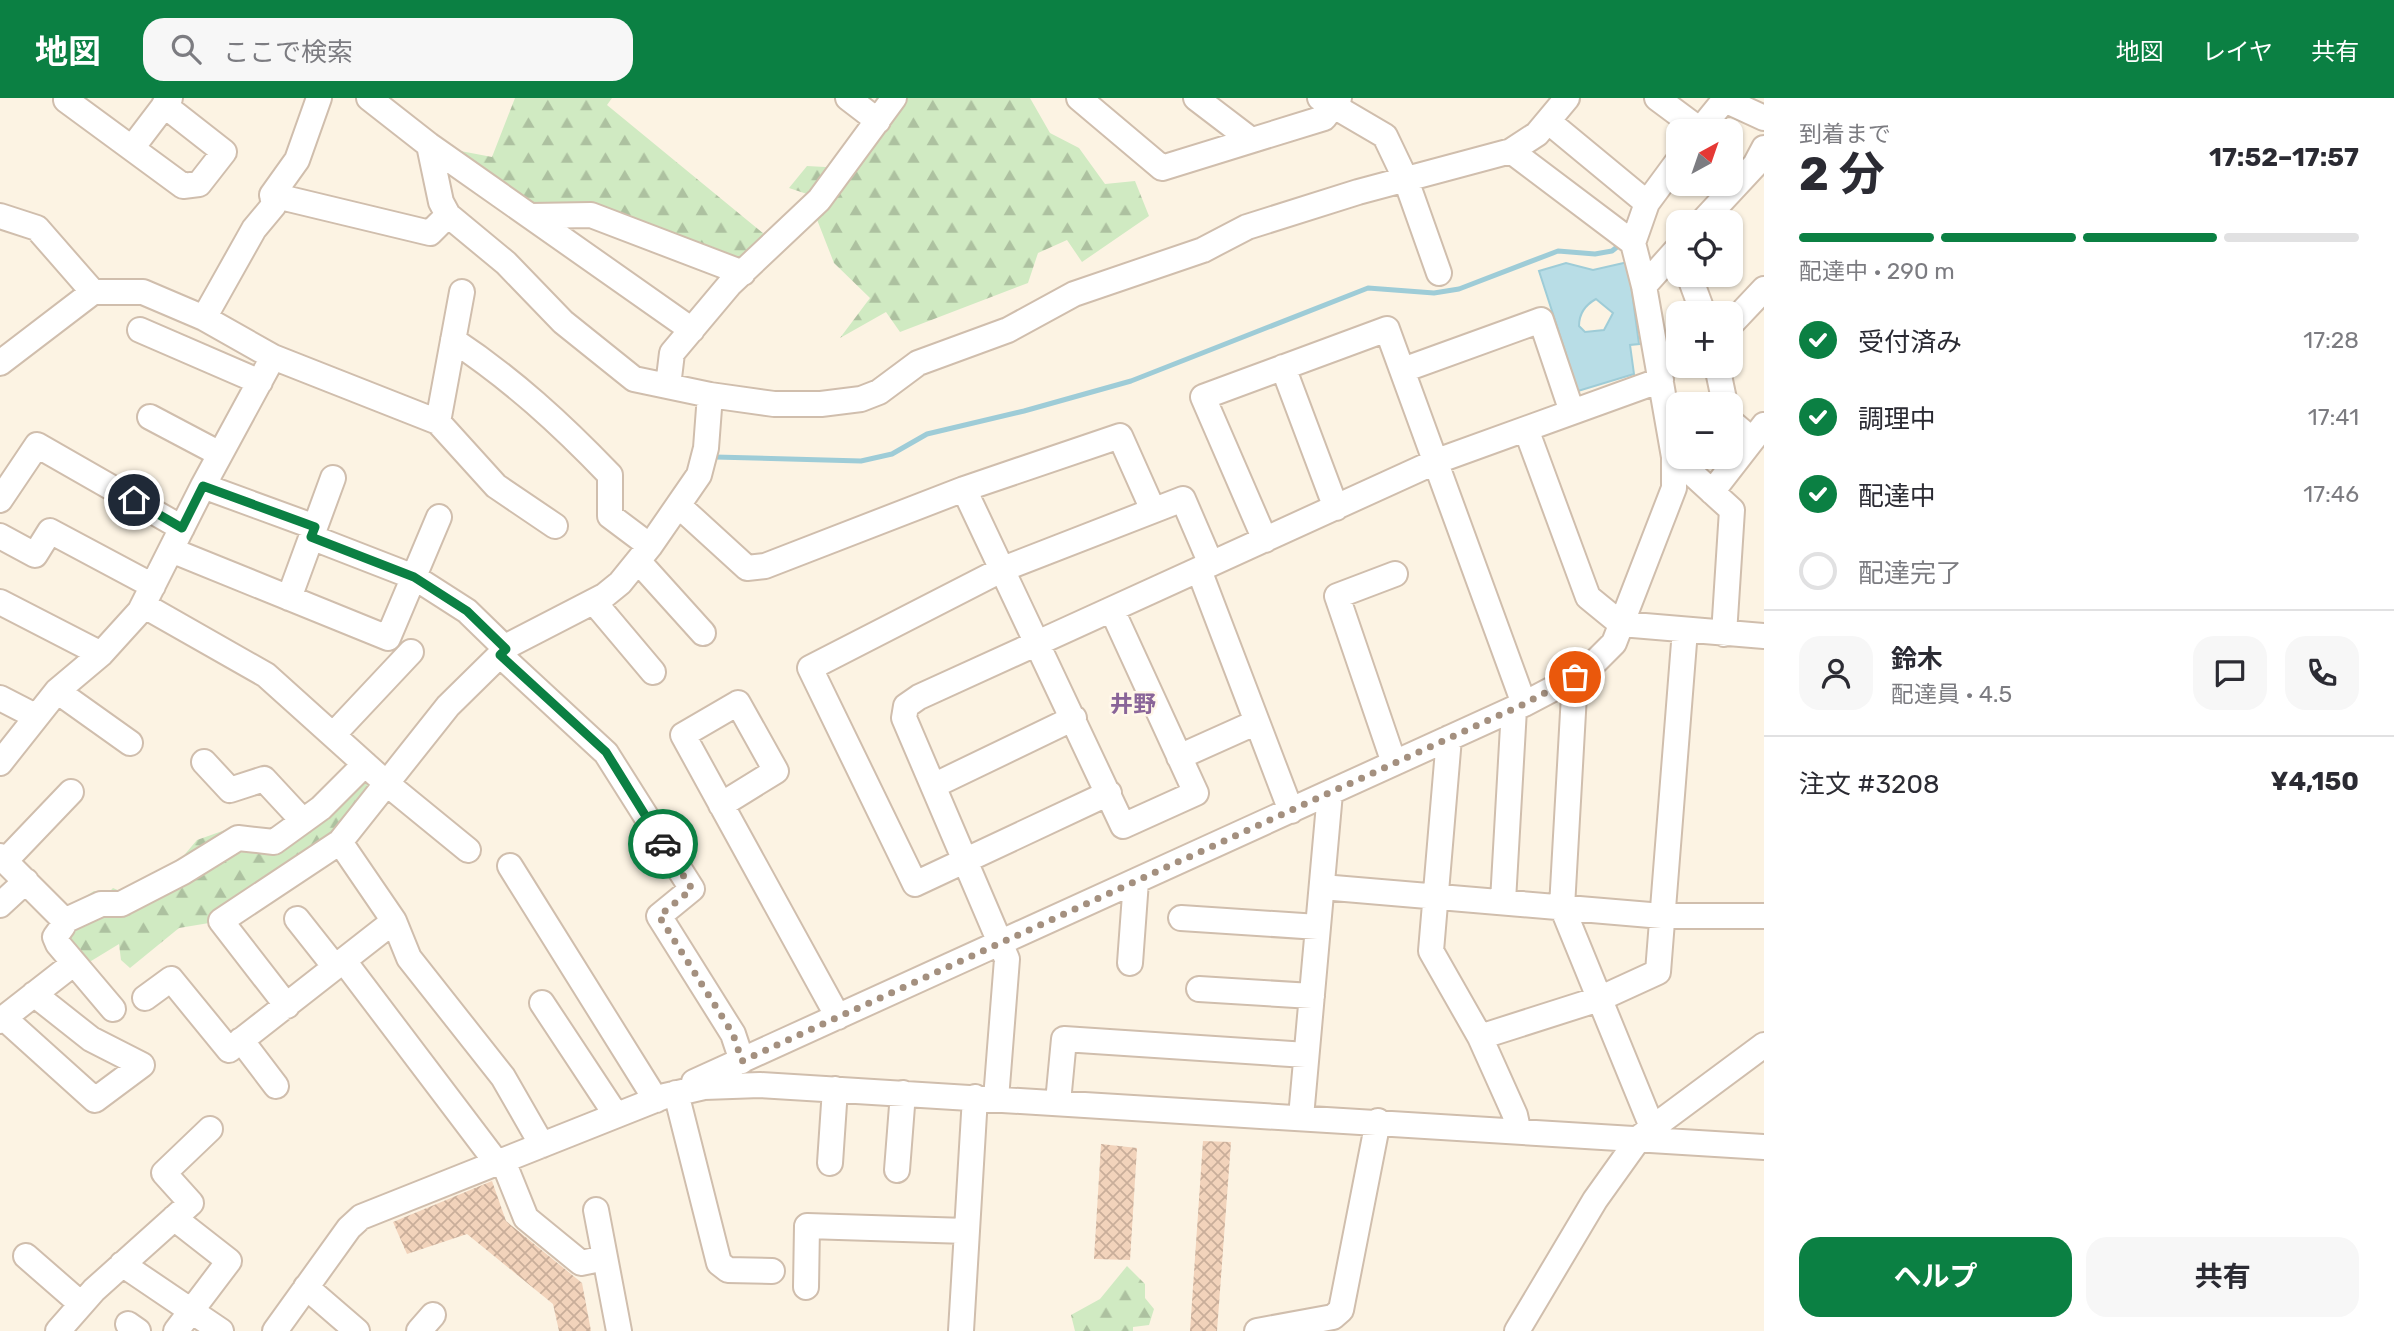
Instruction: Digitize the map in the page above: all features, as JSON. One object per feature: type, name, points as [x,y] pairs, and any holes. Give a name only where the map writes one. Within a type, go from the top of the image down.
[{"type":"street","points":[[204,318],[254,229],[274,205],[272,195],[297,160],[319,98]]},
{"type":"street","points":[[369,98],[429,145],[692,330]]},
{"type":"street","points":[[848,98],[878,121]]},
{"type":"street","points":[[668,386],[673,354],[743,272],[820,200],[894,98]]},
{"type":"street","points":[[1079,98],[1162,168],[1324,118],[1331,101],[1385,135],[1406,180],[1439,273]]},
{"type":"street","points":[[1196,98],[1251,140]]},
{"type":"street","points":[[429,145],[441,202],[448,215],[506,263],[563,322],[634,379],[710,395],[774,404],[861,399],[878,393],[918,363],[1008,330],[1074,294],[1203,250],[1247,227],[1511,151],[1549,122],[1567,98]]},
{"type":"street","points":[[1657,98],[1685,119]]},
{"type":"street","points":[[1709,119],[1726,99],[1764,118]]},
{"type":"street","points":[[66,100],[183,186],[198,184],[224,152],[167,102],[132,148]]},
{"type":"street","points":[[1549,122],[1647,202]]},
{"type":"street","points":[[1713,210],[1755,165],[1764,148]]},
{"type":"street","points":[[1511,151],[1633,243]]},
{"type":"street","points":[[1666,177],[1647,202],[1633,243],[1644,286],[1666,410]]},
{"type":"street","points":[[272,195],[430,233],[448,215]]},
{"type":"street","points":[[531,216],[591,215],[743,272]]},
{"type":"street","points":[[0,216],[37,228],[93,292]]},
{"type":"street","points":[[1644,286],[1666,261]]},
{"type":"street","points":[[1743,311],[1764,289]]},
{"type":"street","points":[[0,363],[93,292],[143,292],[204,318],[274,358],[438,422],[496,486],[555,526]]},
{"type":"street","points":[[438,422],[462,292]]},
{"type":"street","points":[[1403,370],[1541,320],[1572,412]]},
{"type":"street","points":[[1265,540],[1203,397],[1387,329],[1437,461],[1519,706],[1503,901]]},
{"type":"street","points":[[140,330],[260,382]]},
{"type":"street","points":[[453,340],[498,370],[573,437],[610,475],[610,516],[644,554],[702,633]]},
{"type":"street","points":[[0,763],[57,691],[101,654],[148,596],[203,486],[274,358]]},
{"type":"street","points":[[1283,367],[1336,508]]},
{"type":"street","points":[[961,1331],[967,1231],[1007,959],[904,718],[906,706],[919,697],[1437,461],[1661,380]]},
{"type":"street","points":[[287,1006],[221,921],[340,842],[448,706],[503,652],[594,602],[620,583],[680,506],[699,475],[706,448],[710,395]]},
{"type":"street","points":[[150,417],[220,454]]},
{"type":"street","points":[[1526,429],[1588,597],[1621,624],[1764,636]]},
{"type":"street","points":[[1712,492],[1757,432]]},
{"type":"street","points":[[680,506],[747,569],[765,566],[964,489],[1120,436],[1153,510]]},
{"type":"street","points":[[0,500],[37,445],[182,528]]},
{"type":"street","points":[[275,1331],[349,1228],[361,1217],[665,1096],[1519,706],[1585,672],[1614,643],[1674,488],[1674,469]]},
{"type":"street","points":[[1687,469],[1731,510],[1724,634]]},
{"type":"street","points":[[289,598],[333,478]]},
{"type":"street","points":[[203,486],[414,577],[467,611],[503,652],[606,752],[692,889],[659,916],[733,1034],[742,1061]]},
{"type":"street","points":[[964,489],[1039,642],[1124,826],[1196,793],[1112,610]]},
{"type":"street","points":[[1109,793],[915,884],[810,668],[1003,569],[1183,499],[1257,722],[1290,811]]},
{"type":"street","points":[[171,550],[388,638],[439,517]]},
{"type":"street","points":[[0,536],[35,555],[50,531],[266,675],[386,783],[468,850]]},
{"type":"street","points":[[1394,763],[1337,596],[1395,574]]},
{"type":"street","points":[[0,602],[101,654]]},
{"type":"street","points":[[594,602],[653,672]]},
{"type":"street","points":[[1480,1037],[1598,999],[1658,972],[1685,630]]},
{"type":"street","points":[[333,735],[411,652]]},
{"type":"street","points":[[1575,677],[1562,907],[1646,1132]]},
{"type":"street","points":[[57,691],[130,743]]},
{"type":"street","points":[[0,698],[35,716]]},
{"type":"street","points":[[933,786],[1074,718]]},
{"type":"street","points":[[1179,757],[1257,722]]},
{"type":"street","points":[[1449,738],[1431,951],[1480,1037],[1515,1115],[1518,1129]]},
{"type":"street","points":[[204,762],[230,790],[264,779],[303,821]]},
{"type":"street","points":[[62,922],[101,904],[121,904],[183,872],[238,838],[274,842],[321,808],[365,764]]},
{"type":"street","points":[[71,792],[3,858],[62,922],[63,926],[55,937],[73,964],[113,1009]]},
{"type":"street","points":[[1301,1117],[1330,793]]},
{"type":"street","points":[[721,805],[838,1017]]},
{"type":"street","points":[[340,842],[394,921],[409,958],[503,1077],[542,1145]]},
{"type":"street","points":[[510,866],[665,1096],[719,1263],[728,1270],[772,1271]]},
{"type":"street","points":[[0,905],[26,881]]},
{"type":"street","points":[[1130,963],[1136,881]]},
{"type":"street","points":[[1321,887],[1662,916],[1764,916]]},
{"type":"street","points":[[1181,918],[1318,927]]},
{"type":"street","points":[[297,919],[339,964],[500,1162],[526,1218],[581,1263],[605,1258]]},
{"type":"street","points":[[145,998],[171,979],[229,1049],[394,921]]},
{"type":"street","points":[[34,994],[91,1039],[142,1065],[95,1100],[2,1019],[34,994],[73,964]]},
{"type":"street","points":[[1199,989],[1311,996]]},
{"type":"street","points":[[542,1003],[616,1115]]},
{"type":"street","points":[[1058,1102],[1064,1039],[1306,1055]]},
{"type":"street","points":[[241,1040],[276,1086]]},
{"type":"street","points":[[1517,1331],[1595,1199],[1646,1132],[1764,1045]]},
{"type":"street","points":[[665,1096],[704,1087],[760,1085],[1518,1129],[1646,1132],[1764,1147]]},
{"type":"street","points":[[830,1163],[835,1089]]},
{"type":"street","points":[[897,1170],[904,1093]]},
{"type":"street","points":[[1257,1331],[1333,1317],[1340,1310],[1378,1121]]},
{"type":"street","points":[[58,1331],[122,1264],[191,1203],[164,1173],[210,1129]]},
{"type":"street","points":[[596,1210],[619,1331]]},
{"type":"street","points":[[174,1218],[229,1261],[176,1331]]},
{"type":"street","points":[[806,1287],[807,1226],[967,1231]]},
{"type":"street","points":[[26,1256],[81,1304]]},
{"type":"street","points":[[122,1264],[221,1331]]},
{"type":"street","points":[[306,1287],[357,1331]]},
{"type":"green space","points":[[515,98],[612,98],[607,105],[775,243],[743,273],[591,215],[531,216],[429,145],[492,157]]},
{"type":"green space","points":[[894,98],[1030,98],[1050,133],[1079,148],[1105,184],[1135,181],[1149,216],[1082,262],[1067,240],[1038,253],[1028,283],[900,332],[886,312],[840,338],[870,298],[834,263],[807,194],[789,188],[807,166],[843,168]]},
{"type":"green space","points":[[365,764],[386,783],[340,842],[221,921],[179,928],[130,968],[121,960],[119,944],[78,969],[55,937],[67,908],[94,891],[106,895],[113,888],[122,892],[180,860],[197,840],[228,829],[270,835]]},
{"type":"green space","points":[[1127,1266],[1145,1284],[1145,1298],[1154,1309],[1149,1325],[1133,1327],[1133,1331],[1075,1331],[1071,1315],[1100,1299]]},
{"type":"water","points":[[1628,262],[1639,344],[1630,345],[1634,374],[1578,391],[1539,271],[1566,263],[1593,270]],"holes":[[[1596,299],[1613,313],[1604,330],[1585,332],[1579,326],[1583,310]]]},
{"type":"building","points":[[1203,1141],[1231,1142],[1217,1331],[1190,1331]]},
{"type":"building","points":[[1101,1144],[1137,1148],[1130,1260],[1094,1259]]},
{"type":"building","points":[[492,1181],[506,1221],[582,1283],[591,1331],[559,1331],[553,1304],[467,1234],[407,1254],[393,1222]]},
{"type":"waterway","points":[[715,457],[861,461],[892,454],[927,434],[1024,411],[1131,381],[1368,288],[1434,293],[1459,289],[1558,251],[1595,254],[1612,251],[1622,243]]},
{"type":"way so far","points":[[663,844],[692,889],[659,916],[733,1034],[742,1061],[1524,704],[1575,677]]},
{"type":"district","name":"井野","points":[[1133,704]]},
{"type":"route","points":[[134,500],[182,528],[203,486],[315,527],[311,537],[414,577],[467,611],[506,649],[500,655],[606,752],[663,844]]}]
